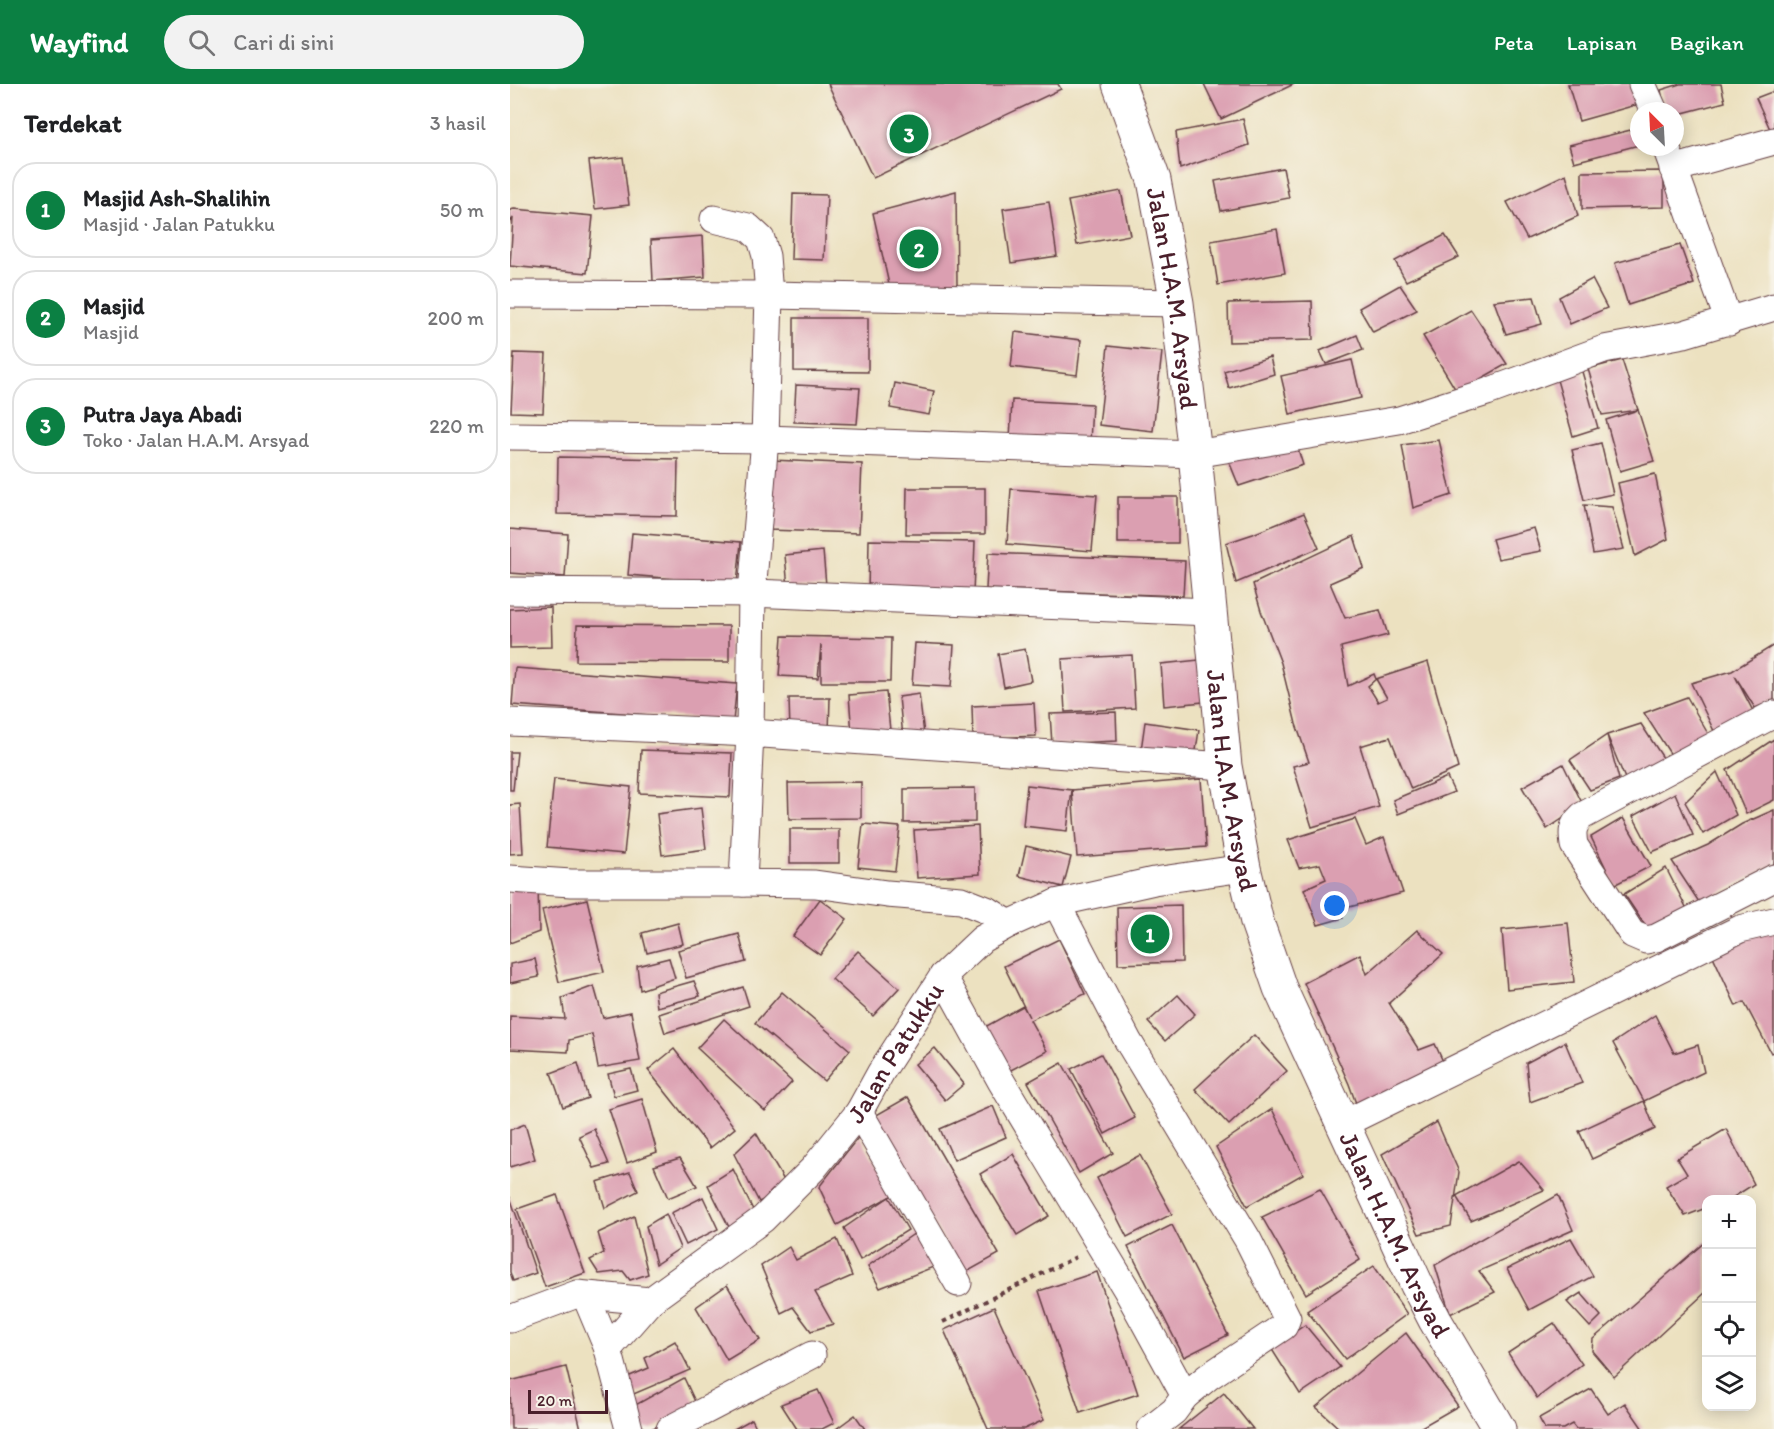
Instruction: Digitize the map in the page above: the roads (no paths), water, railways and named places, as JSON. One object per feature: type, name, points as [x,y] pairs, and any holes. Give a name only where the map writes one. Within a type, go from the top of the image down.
[{"type":"highway","name":"Jalan H.A.M. Arsyad","points":[[1119,84],[1154,180],[1177,303],[1195,454],[1225,766],[1244,868],[1257,922],[1280,988],[1431,1311],[1499,1429]]},
{"type":"street","points":[[1642,84],[1650,102]]},
{"type":"street","points":[[1729,322],[1670,158],[1774,141]]},
{"type":"street","points":[[714,219],[748,227],[760,239],[766,256],[769,295],[765,440],[752,593],[750,733],[743,883]]},
{"type":"street","points":[[510,294],[769,295],[1177,303]]},
{"type":"street","points":[[510,436],[765,440],[1195,454],[1399,420],[1487,393],[1604,349],[1684,334],[1774,307]]},
{"type":"street","points":[[510,591],[752,593],[1210,612]]},
{"type":"street","points":[[1774,714],[1582,816],[1575,822],[1572,831],[1574,845],[1632,934],[1646,940],[1656,938],[1774,878]]},
{"type":"street","points":[[510,722],[750,733],[1225,766]]},
{"type":"street","name":"Jalan Patukku","points":[[608,1349],[650,1301],[763,1219],[813,1169],[859,1112],[881,1072],[943,976],[982,939],[1056,903],[1154,881],[1244,868]]},
{"type":"street","points":[[510,879],[571,883],[815,884],[887,894],[961,900],[989,911],[1009,924]]},
{"type":"street","points":[[1056,903],[1128,1041],[1248,1240],[1287,1318],[1284,1326],[1208,1377],[1185,1396],[1174,1411],[1151,1429]]},
{"type":"street","points":[[1343,1124],[1740,929],[1774,921]]},
{"type":"street","points":[[943,976],[1001,1081],[1101,1245],[1185,1396]]},
{"type":"street","points":[[859,1112],[958,1283]]},
{"type":"street","points":[[511,1316],[577,1294],[650,1301]]},
{"type":"street","points":[[582,1295],[587,1299],[608,1349],[629,1429]]},
{"type":"street","points":[[670,1429],[812,1354]]},
{"type":"place","name":"Putra Jaya Abadi","points":[[909,134]]},
{"type":"place","name":"Masjid","points":[[919,249]]},
{"type":"place","name":"Masjid Ash-Shalihin","points":[[1150,934]]}]
